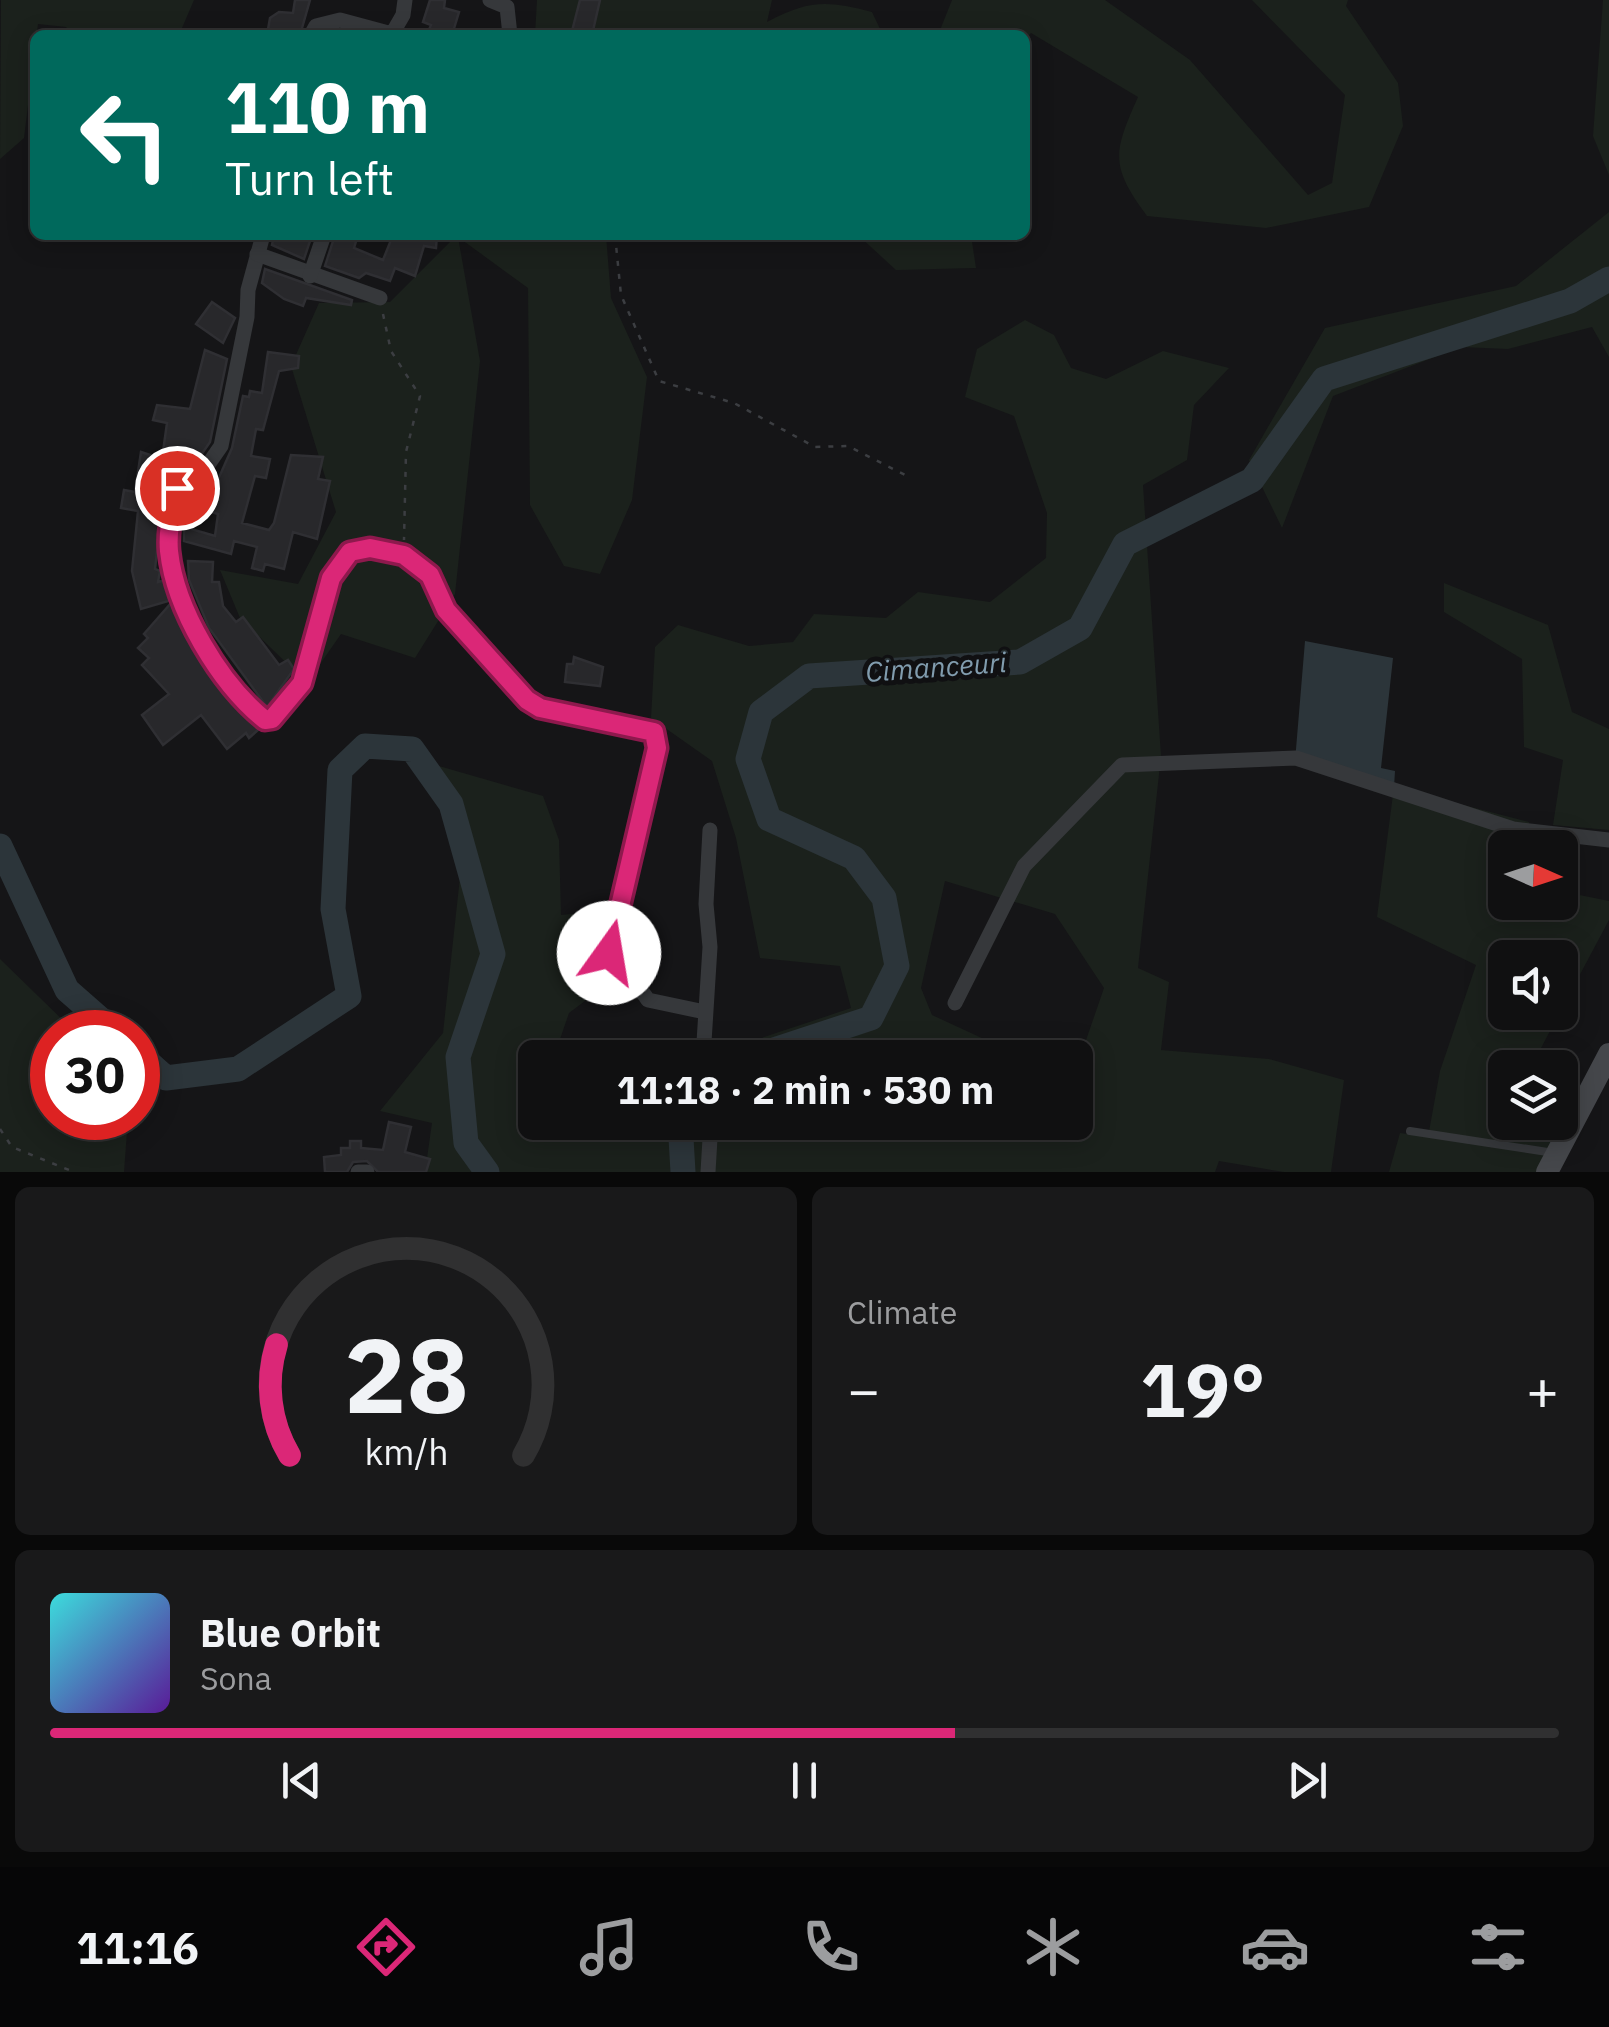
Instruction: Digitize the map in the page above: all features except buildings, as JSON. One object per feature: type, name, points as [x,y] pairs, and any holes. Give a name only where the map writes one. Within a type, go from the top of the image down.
[{"type":"street","points":[[394,30],[404,14],[405,0]]},
{"type":"street","points":[[490,0],[507,7],[509,30]]},
{"type":"street","points":[[314,30],[329,20],[374,30]]},
{"type":"street","points":[[261,240],[220,446],[203,472],[177,488],[169,530],[169,553],[195,626],[254,712],[265,720],[272,719],[302,683],[331,578],[350,552],[370,548],[404,555],[430,575],[446,610],[527,700],[540,708],[654,732],[657,748],[609,953],[613,964],[635,980],[648,1000],[705,1012]]},
{"type":"street","points":[[310,276],[322,240]]},
{"type":"street","points":[[257,254],[380,298]]},
{"type":"street","points":[[955,1003],[1024,866],[1122,765],[1296,758],[1513,830],[1609,840]]},
{"type":"street","points":[[704,1040],[710,947],[706,904],[710,830]]},
{"type":"street","points":[[1552,1163],[1609,1054]]},
{"type":"street","points":[[708,1172],[711,1140]]},
{"type":"street","points":[[358,1172],[366,1172]]},
{"type":"lane","points":[[1410,1131],[1552,1163]]},
{"type":"path","points":[[615,240],[620,294],[660,381],[734,403],[815,447],[848,446],[906,475]]},
{"type":"path","points":[[380,298],[391,351],[420,396],[406,452],[404,555]]},
{"type":"path","points":[[0,1129],[12,1147],[74,1172]]},
{"type":"shaded area","points":[[1,0],[194,0],[181,30],[68,30],[38,24],[37,30],[30,30],[30,89],[24,138],[0,159]]},
{"type":"shaded area","points":[[537,0],[772,0],[767,22],[795,9],[830,4],[872,12],[881,30],[535,30]]},
{"type":"shaded area","points":[[952,0],[1105,0],[1190,60],[1308,195],[1332,183],[1345,95],[1252,0],[1348,0],[1346,6],[1398,83],[1403,126],[1369,207],[1266,228],[1147,216],[1126,184],[1119,159],[1124,132],[1138,97],[1030,34],[1030,30],[940,30]]},
{"type":"shaded area","points":[[1603,0],[1609,0],[1609,175],[1593,136]]},
{"type":"shaded area","points":[[1609,212],[1609,357],[1592,327],[1508,349],[1461,347],[1333,396],[1282,528],[1249,460],[1325,328],[1516,286]]},
{"type":"shaded area","points":[[452,240],[459,240],[480,361],[455,594],[415,658],[341,634],[307,683],[240,618],[220,570],[298,584],[336,512],[291,366],[319,303],[390,302]]},
{"type":"shaded area","points":[[462,240],[606,240],[611,298],[647,377],[632,500],[600,574],[564,566],[530,505],[528,288]]},
{"type":"shaded area","points":[[863,240],[972,240],[976,268],[896,270]]},
{"type":"shaded area","points":[[1025,320],[1054,335],[1071,368],[1106,379],[1163,351],[1229,368],[1194,405],[1187,460],[1143,485],[1161,756],[1138,968],[1169,982],[1161,1050],[1269,1059],[1344,1080],[1331,1172],[1284,1172],[1219,1161],[1215,1172],[425,1172],[432,1123],[380,1111],[443,1033],[461,868],[425,762],[543,796],[559,840],[561,915],[611,910],[614,979],[569,1013],[560,1040],[518,1040],[518,1140],[1093,1140],[1093,1040],[1086,1040],[1104,988],[1055,914],[945,881],[921,988],[932,1015],[986,1040],[756,1040],[851,1008],[840,966],[760,958],[736,838],[712,761],[651,718],[655,647],[678,625],[749,646],[793,642],[814,614],[886,618],[918,592],[990,602],[1046,558],[1047,513],[1014,416],[965,397],[977,349]]},
{"type":"shaded area","points":[[1444,583],[1548,625],[1572,712],[1609,729],[1609,830],[1553,825],[1563,760],[1524,747],[1522,659],[1444,612]]},
{"type":"shaded area","points":[[1305,641],[1393,658],[1381,768],[1395,771],[1394,787],[1295,761]]},
{"type":"shaded area","points":[[1394,787],[1529,822],[1529,830],[1488,830],[1488,920],[1578,920],[1578,895],[1609,901],[1609,920],[1578,978],[1578,940],[1488,940],[1488,1030],[1551,1030],[1540,1050],[1488,1050],[1488,1140],[1563,1140],[1546,1172],[1389,1172],[1400,1133],[1428,1137],[1440,1071],[1476,965],[1377,917]]},
{"type":"shaded area","points":[[0,959],[52,1010],[30,1010],[30,1140],[126,1140],[124,1172],[0,1172]]},
{"type":"waterway","name":"Cimanceuri","points":[[804,1040],[871,1018],[897,966],[884,898],[854,858],[769,819],[748,759],[761,712],[809,676],[1020,662],[1080,628],[1125,544],[1252,480],[1324,379],[1570,301],[1609,279]]},
{"type":"waterway","name":"Cimanceuri","points":[[160,1073],[166,1078],[238,1069],[349,996],[333,909],[340,770],[365,746],[412,749],[451,804],[493,954],[458,1057],[466,1143],[487,1172]]},
{"type":"waterway","name":"Cimanceuri","points":[[0,846],[67,990],[90,1010]]},
{"type":"waterway","name":"Cimanceuri","points":[[681,1140],[683,1172]]},
{"type":"route","points":[[177,488],[169,553],[183,600],[220,666],[254,712],[265,720],[272,719],[302,683],[312,634],[331,578],[350,552],[370,548],[390,549],[404,555],[430,575],[446,610],[527,700],[540,708],[654,732],[657,748],[609,953]]}]
